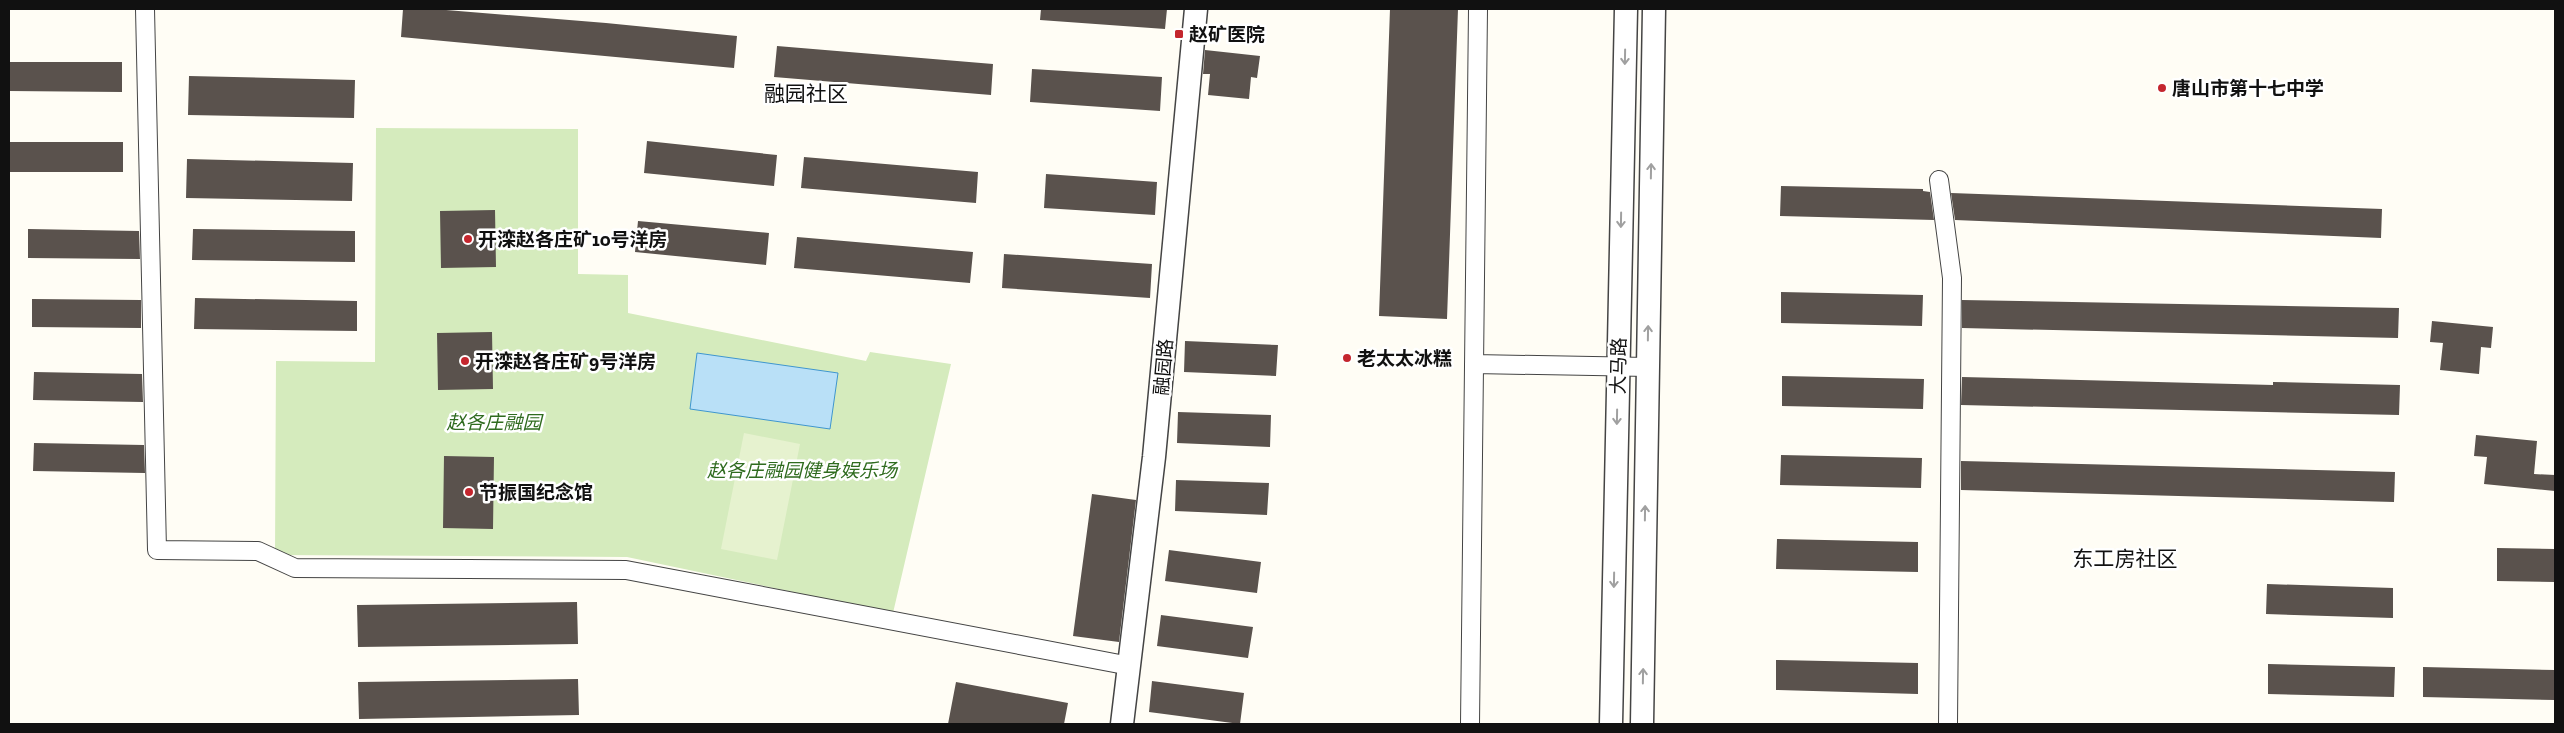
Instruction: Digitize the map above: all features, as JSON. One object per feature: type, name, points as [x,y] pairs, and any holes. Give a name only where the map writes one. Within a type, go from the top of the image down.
[{"type":"street","points":[[145,9],[157,550],[258,551],[295,568],[626,570],[1130,666]]},
{"type":"street","name":"融园路","points":[[1122,724],[1154,457],[1196,9]]},
{"type":"street","points":[[1470,724],[1478,9]]},
{"type":"street","name":"大马路","points":[[1611,724],[1626,9]]},
{"type":"street","name":"大马路","points":[[1642,724],[1654,9]]},
{"type":"street","points":[[1939,180],[1952,278],[1948,724]]},
{"type":"street","points":[[1474,364],[1648,367]]},
{"type":"green space","name":"赵各庄融园","points":[[376,128],[578,129],[578,274],[628,275],[628,313],[866,361],[870,352],[951,364],[893,613],[627,557],[275,555],[276,361],[375,362]]},
{"type":"green space","points":[[744,433],[800,444],[777,560],[721,549]]},
{"type":"water","points":[[697,353],[838,373],[830,429],[690,409]]},
{"type":"building","points":[[403,9],[434,9],[737,36],[734,68],[401,37]]},
{"type":"building","points":[[1041,9],[1167,9],[1165,29],[1040,20]]},
{"type":"building","points":[[1390,9],[1458,9],[1447,319],[1379,316]]},
{"type":"building","points":[[777,46],[993,64],[991,95],[774,77]]},
{"type":"building","points":[[1205,50],[1260,56],[1257,78],[1251,77],[1249,99],[1208,95],[1210,74],[1203,74]]},
{"type":"building","points":[[9,62],[122,62],[122,92],[9,91]]},
{"type":"building","points":[[1032,69],[1162,77],[1160,111],[1030,102]]},
{"type":"building","points":[[189,76],[355,80],[354,118],[188,115]]},
{"type":"building","points":[[647,141],[777,155],[774,186],[644,173]]},
{"type":"building","points":[[9,142],[123,142],[123,172],[9,172]]},
{"type":"building","points":[[804,157],[978,172],[976,203],[801,188]]},
{"type":"building","points":[[187,159],[353,163],[352,201],[186,198]]},
{"type":"building","points":[[1046,174],[1157,182],[1155,215],[1044,208]]},
{"type":"building","points":[[1781,186],[1923,189],[1923,191],[1930,192],[1934,220],[1780,216]]},
{"type":"building","points":[[1951,193],[2382,209],[2381,238],[1955,220]]},
{"type":"building","name":"开滦赵各庄矿10号洋房","points":[[495,210],[496,267],[441,268],[440,211]]},
{"type":"building","points":[[638,221],[769,233],[766,265],[635,252]]},
{"type":"building","points":[[28,229],[139,231],[140,259],[28,258]]},
{"type":"building","points":[[193,229],[355,231],[355,262],[192,260]]},
{"type":"building","points":[[797,237],[973,252],[970,283],[794,268]]},
{"type":"building","points":[[1004,254],[1152,264],[1150,298],[1002,288]]},
{"type":"building","points":[[1781,292],[1923,295],[1922,326],[1781,323]]},
{"type":"building","points":[[195,298],[357,301],[357,331],[194,329]]},
{"type":"building","points":[[32,299],[141,300],[141,328],[32,327]]},
{"type":"building","points":[[1962,300],[2399,308],[2398,338],[1962,328]]},
{"type":"building","points":[[2432,321],[2493,327],[2491,348],[2481,347],[2479,374],[2440,370],[2443,343],[2430,342]]},
{"type":"building","name":"开滦赵各庄矿9号洋房","points":[[492,332],[493,389],[438,390],[437,333]]},
{"type":"building","points":[[1185,341],[1278,345],[1276,376],[1184,372]]},
{"type":"building","points":[[34,372],[142,374],[143,402],[33,400]]},
{"type":"building","points":[[1782,376],[1924,379],[1923,409],[1782,406]]},
{"type":"building","points":[[1962,377],[2273,385],[2273,382],[2400,385],[2399,415],[1961,405]]},
{"type":"building","points":[[1178,412],[1271,415],[1270,447],[1177,443]]},
{"type":"building","points":[[2476,435],[2537,441],[2534,474],[2555,475],[2555,491],[2484,484],[2487,457],[2474,456]]},
{"type":"building","points":[[34,443],[144,445],[145,473],[33,471]]},
{"type":"building","points":[[1781,455],[1922,458],[1921,488],[1780,485]]},
{"type":"building","name":"节振国纪念馆","points":[[444,456],[494,457],[493,529],[443,528]]},
{"type":"building","points":[[1961,461],[2395,472],[2394,502],[1961,490]]},
{"type":"building","points":[[1176,480],[1269,483],[1267,515],[1175,511]]},
{"type":"building","points":[[1092,494],[1136,500],[1119,642],[1073,636]]},
{"type":"building","points":[[1777,539],[1918,542],[1918,572],[1776,569]]},
{"type":"building","points":[[2497,548],[2555,549],[2555,582],[2497,581]]},
{"type":"building","points":[[1169,550],[1261,562],[1257,593],[1165,581]]},
{"type":"building","points":[[2267,584],[2393,588],[2393,618],[2266,614]]},
{"type":"building","points":[[577,602],[578,644],[358,647],[357,605]]},
{"type":"building","points":[[1161,615],[1253,627],[1248,658],[1157,646]]},
{"type":"building","points":[[1776,660],[1918,663],[1918,694],[1776,690]]},
{"type":"building","points":[[2268,664],[2395,667],[2394,697],[2268,694]]},
{"type":"building","points":[[2423,667],[2555,670],[2555,700],[2423,697]]},
{"type":"building","points":[[578,679],[579,715],[359,719],[358,682]]},
{"type":"building","points":[[1152,681],[1244,693],[1240,724],[1149,712]]},
{"type":"building","points":[[956,682],[1068,703],[1064,724],[948,724]]},
{"type":"place","name":"赵矿医院","points":[[1179,34]]},
{"type":"place","name":"唐山市第十七中学","points":[[2162,88]]},
{"type":"place","name":"开滦赵各庄矿10号洋房","points":[[468,239]]},
{"type":"place","name":"老太太冰糕","points":[[1347,358]]},
{"type":"place","name":"开滦赵各庄矿9号洋房","points":[[465,361]]},
{"type":"place","name":"节振国纪念馆","points":[[469,492]]},
{"type":"district","name":"融园社区","points":[[806,94]]},
{"type":"district","name":"东工房社区","points":[[2125,559]]},
{"type":"park label","name":"赵各庄融园健身娱乐场","points":[[802,470]]}]
